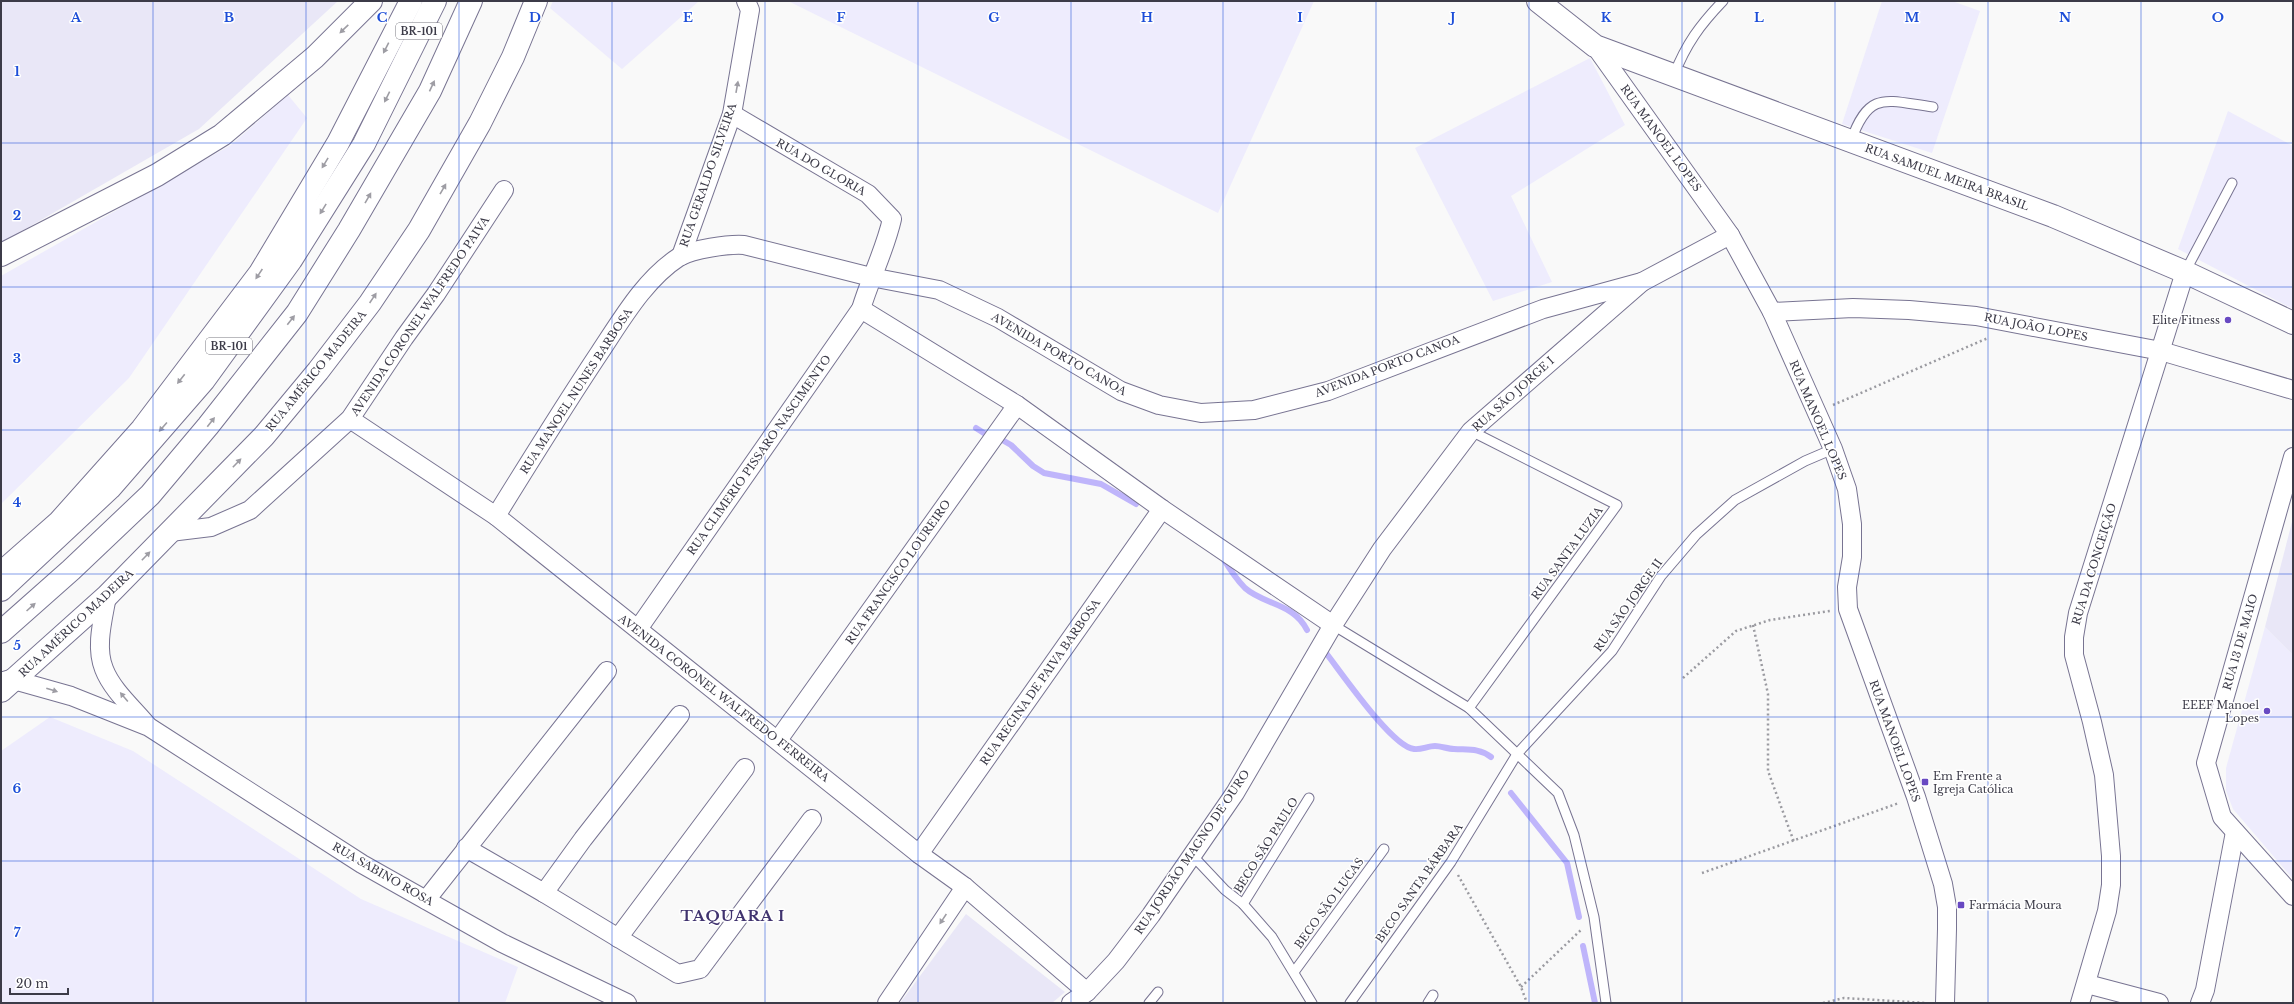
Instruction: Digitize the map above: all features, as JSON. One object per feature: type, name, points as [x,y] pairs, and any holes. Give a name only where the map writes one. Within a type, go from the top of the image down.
[{"type":"street","points":[[1,255],[157,175],[222,135],[314,57],[371,1]]},
{"type":"street","points":[[1,573],[59,522],[142,428],[260,273],[338,142],[411,1]]},
{"type":"street","name":"BR-101","points":[[1,590],[110,488],[204,380],[291,260],[364,144],[435,1]]},
{"type":"street","name":"BR-101","points":[[1,632],[71,570],[150,495],[208,426],[297,313],[349,230],[430,91],[472,1]]},
{"type":"street","name":"RUA AMÉRICO MADEIRA","points":[[5,685],[107,596],[264,436],[318,371],[370,303],[419,230],[480,123],[513,57],[536,1]]},
{"type":"street","name":"RUA GERALDO SILVEIRA","points":[[681,256],[732,114],[750,10],[746,1]]},
{"type":"street","name":"RUA MANOEL LOPES","points":[[1538,1],[1595,46],[1730,235],[1772,312],[1833,449],[1847,489],[1852,524],[1852,557],[1847,587],[1848,609],[1916,797],[1943,884],[1947,907],[1947,972],[1945,1003]]},
{"type":"street","name":"RUA SAMUEL MEIRA BRASIL","points":[[1595,46],[2054,216],[2185,272],[2293,323]]},
{"type":"street","name":"RUA DO GLORIA","points":[[732,114],[868,194],[892,219],[886,243],[871,277]]},
{"type":"street","name":"AVENIDA CORONEL WALFREDO PAIVA","points":[[170,532],[211,527],[250,510],[350,419],[404,338],[436,294],[504,190]]},
{"type":"street","name":"RUA SÃO JORGE I","points":[[1333,625],[1382,549],[1471,431],[1642,282],[1730,235]]},
{"type":"street","name":"AVENIDA PORTO CANOA","points":[[681,256],[727,244],[744,245],[871,277],[939,290],[998,318],[1121,391],[1159,404],[1201,413],[1254,410],[1328,391],[1543,308],[1642,282]]},
{"type":"street","name":"RUA MANOEL NUNES BARBOSA","points":[[496,516],[577,386],[626,313],[648,286],[681,256]]},
{"type":"street","name":"RUA DA CONCEIÇÃO","points":[[2080,1003],[2088,984],[2107,911],[2111,885],[2111,856],[2104,775],[2092,722],[2074,655],[2074,637],[2078,613],[2185,272]]},
{"type":"street","name":"RUA CLIMERIO PISSARO NASCIMENTO","points":[[638,629],[861,309],[871,277]]},
{"type":"street","name":"RUA JOÃO LOPES","points":[[1772,312],[1853,308],[1909,310],[1976,316],[2161,351],[2293,390]]},
{"type":"street","points":[[861,309],[1017,405],[1162,509],[1333,625]]},
{"type":"street","name":"RUA FRANCISCO LOUREIRO","points":[[778,740],[1017,405]]},
{"type":"street","name":"AVENIDA CORONEL WALFREDO FERREIRA","points":[[350,419],[496,516],[919,854],[965,887],[1087,992]]},
{"type":"street","name":"RUA 13 DE MAIO","points":[[2293,457],[2206,764],[2222,817],[2293,896]]},
{"type":"street","name":"RUA REGINA DE PAIVA BARBOSA","points":[[919,854],[1162,509]]},
{"type":"street","name":"RUA SABINO ROSA","points":[[107,596],[100,647],[104,669],[113,684],[149,727]]},
{"type":"street","name":"RUA JORDÃO MAGNO DE OURO","points":[[1071,1003],[1087,992],[1128,945],[1235,793],[1333,625]]},
{"type":"street","points":[[426,900],[606,671]]},
{"type":"street","name":"RUA SABINO ROSA","points":[[5,685],[71,696],[149,727],[362,864],[502,943],[627,1003]]},
{"type":"street","points":[[544,893],[680,715]]},
{"type":"street","points":[[618,938],[744,768]]},
{"type":"street","points":[[466,848],[678,974],[700,969],[812,819]]},
{"type":"street","points":[[2200,1003],[2204,990],[2234,832]]},
{"type":"street","points":[[887,1003],[965,887]]},
{"type":"street","points":[[2088,984],[2159,1003]]},
{"type":"lane","points":[[1674,76],[1682,53],[1701,23],[1723,1]]},
{"type":"lane","points":[[1851,141],[1857,123],[1868,109],[1882,101],[1933,106]]},
{"type":"lane","points":[[2185,272],[2232,183]]},
{"type":"lane","name":"RUA SANTA LUZIA","points":[[1469,708],[1617,505],[1471,431]]},
{"type":"lane","name":"RUA SÃO JORGE II","points":[[1517,754],[1612,651],[1661,576],[1696,535],[1735,500],[1805,461],[1833,449]]},
{"type":"lane","points":[[1333,625],[1469,708],[1558,792],[1574,835],[1594,917],[1606,1003]]},
{"type":"lane","name":"BECO SANTA BÁRBARA","points":[[1350,1003],[1451,862],[1517,754]]},
{"type":"lane","name":"BECO SÃO PAULO","points":[[1243,904],[1309,798]]},
{"type":"lane","name":"BECO SÃO LUCAS","points":[[1294,972],[1384,849]]},
{"type":"lane","points":[[1192,855],[1225,890],[1243,904],[1272,937],[1312,1003]]},
{"type":"lane","points":[[1149,1003],[1158,992]]},
{"type":"lane","points":[[1428,1003],[1433,995]]},
{"type":"path","points":[[1830,406],[1992,337]]},
{"type":"path","points":[[1683,678],[1736,631],[1770,620],[1848,609]]},
{"type":"path","points":[[1753,625],[1768,694],[1768,771],[1794,842]]},
{"type":"path","points":[[1702,873],[1794,842],[1916,797]]},
{"type":"path","points":[[1451,862],[1521,987],[1527,1003]]},
{"type":"path","points":[[1521,987],[1594,917]]},
{"type":"path","points":[[1823,1003],[1844,998],[1931,1003]]},
{"type":"shaded area","points":[[1,1],[338,1],[199,129],[1,243]]},
{"type":"shaded area","points":[[553,1],[699,1],[622,69],[550,8]]},
{"type":"shaded area","points":[[788,1],[1314,1],[1218,213]]},
{"type":"shaded area","points":[[1882,1],[1952,1],[1980,11],[1932,153],[1842,124]]},
{"type":"shaded area","points":[[1590,58],[1625,125],[1511,196],[1552,282],[1493,301],[1415,148]]},
{"type":"shaded area","points":[[288,95],[307,118],[129,378],[1,504],[1,276],[231,145]]},
{"type":"shaded area","points":[[2228,111],[2293,146],[2293,309],[2178,249]]},
{"type":"shaded area","points":[[2293,518],[2293,655],[2265,627]]},
{"type":"shaded area","name":"EEEF Manoel Lopes","points":[[2265,627],[2293,655],[2293,879],[2233,809],[2226,791],[2226,768]]},
{"type":"shaded area","points":[[50,717],[133,751],[361,899],[518,967],[505,1003],[1,1003],[1,751]]},
{"type":"shaded area","points":[[966,914],[1065,992],[1052,1003],[900,1003]]},
{"type":"waterway","points":[[976,428],[990,437]]},
{"type":"waterway","points":[[1004,441],[1011,445],[1033,466],[1044,473],[1101,484],[1136,504]]},
{"type":"waterway","points":[[1223,558],[1230,570],[1245,588],[1253,594],[1287,609],[1301,621],[1307,630]]},
{"type":"waterway","points":[[1326,653],[1380,723],[1405,745],[1414,749],[1440,746],[1452,749],[1473,750],[1482,752],[1491,757]]},
{"type":"waterway","points":[[1511,793],[1567,863],[1579,917]]},
{"type":"waterway","points":[[1583,946],[1595,1003]]},
{"type":"place","name":"Elite Fitness","points":[[2228,320]]},
{"type":"place","name":"EEEF Manoel Lopes","points":[[2267,711]]},
{"type":"place","name":"Em Frente a Igreja Católica","points":[[1925,782]]},
{"type":"place","name":"Farmácia Moura","points":[[1961,905]]},
{"type":"district","name":"TAQUARA I","points":[[733,915]]}]
